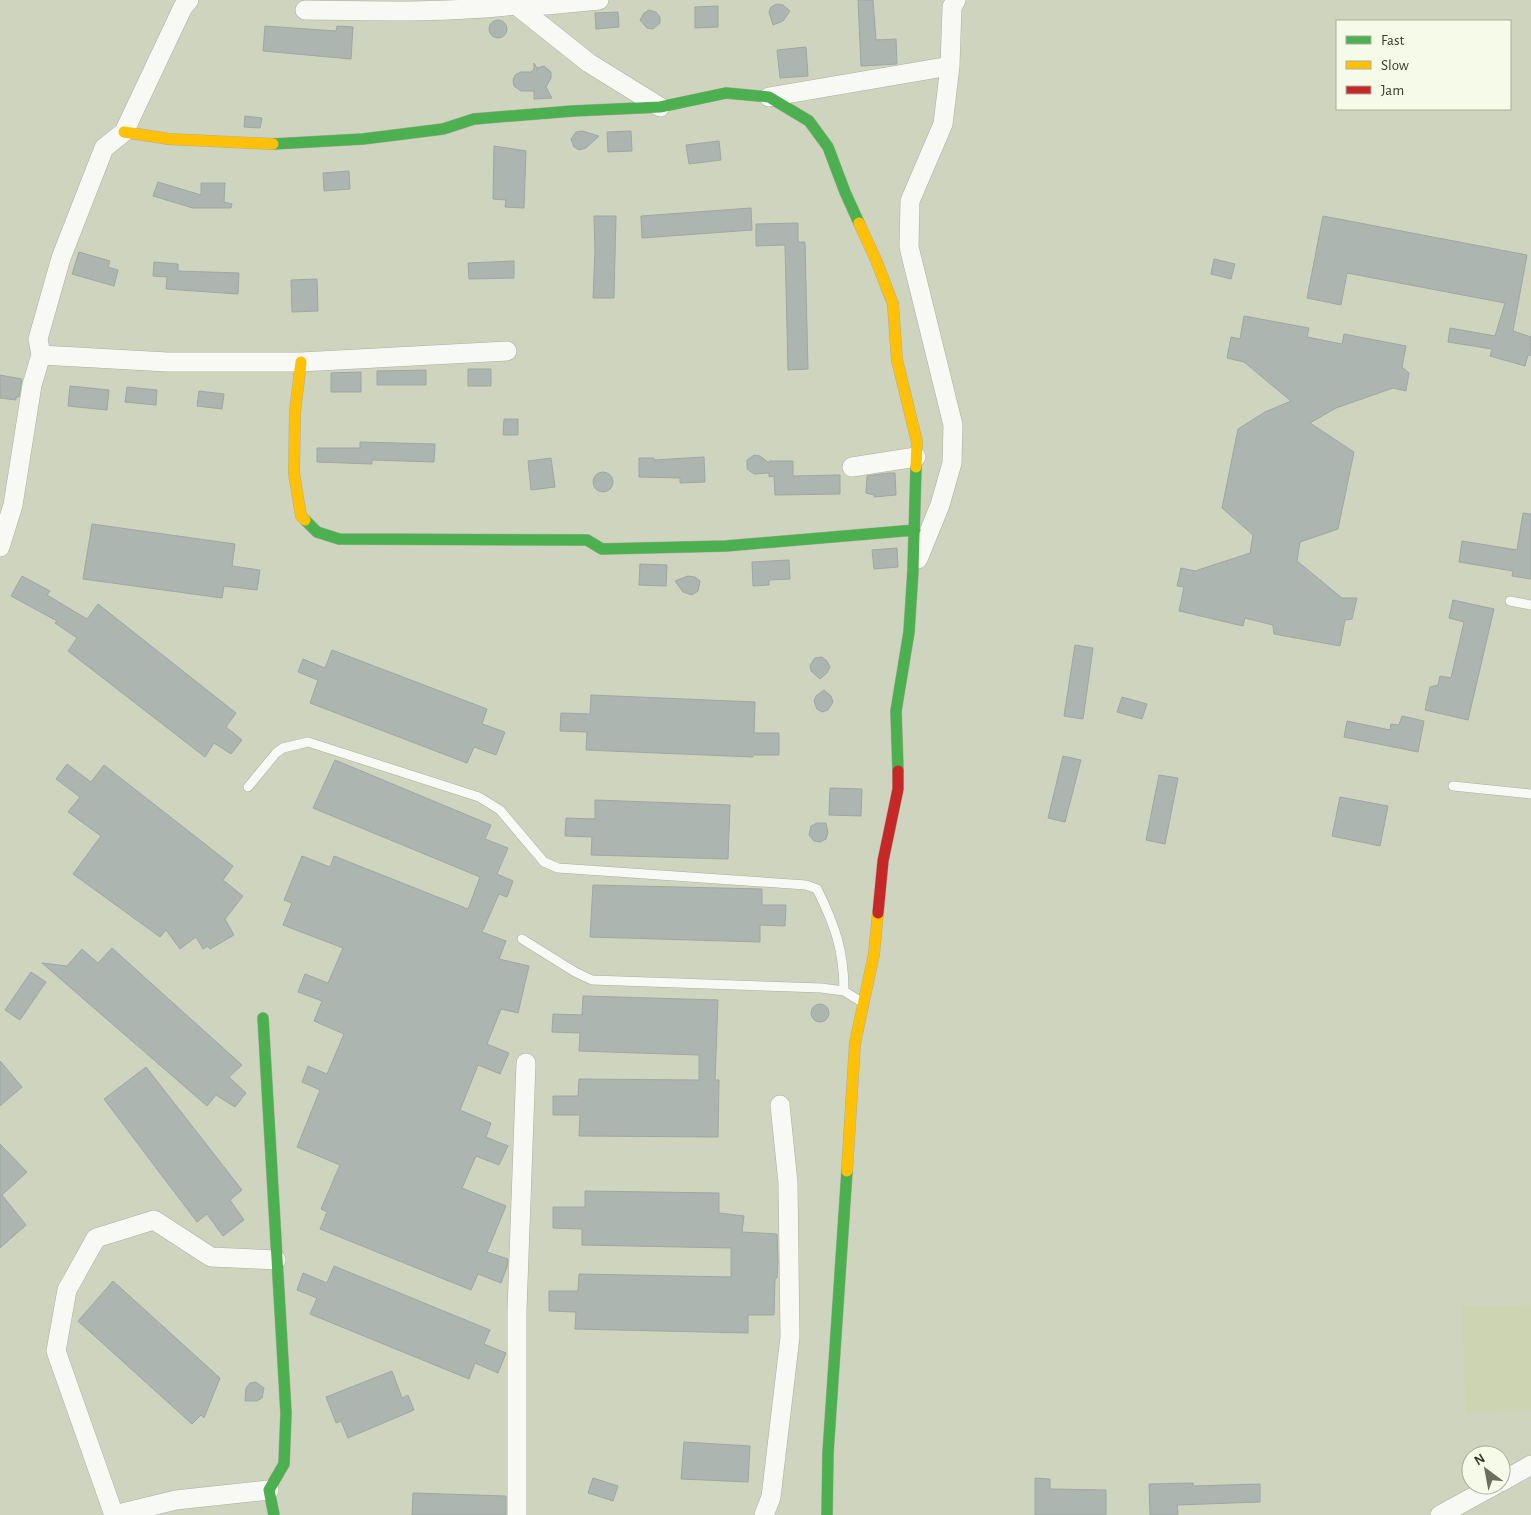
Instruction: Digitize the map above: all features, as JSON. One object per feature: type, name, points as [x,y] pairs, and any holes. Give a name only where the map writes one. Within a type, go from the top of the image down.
[{"type":"street","points":[[0,547],[13,505],[32,386],[41,355],[38,339],[61,258],[104,148],[124,132],[183,7],[189,0]]},
{"type":"street","points":[[305,10],[399,12],[488,8],[513,3],[547,5],[599,0]]},
{"type":"street","points":[[913,570],[940,506],[952,463],[953,425],[909,247],[910,201],[943,124],[950,66],[952,7],[956,0]]},
{"type":"street","points":[[513,3],[589,63],[660,107]]},
{"type":"street","points":[[124,132],[169,139],[279,144],[363,139],[443,129],[474,119],[573,111],[660,107],[726,93],[769,97],[950,66]]},
{"type":"street","points":[[769,97],[809,121],[828,147],[845,192],[876,260],[893,304],[897,360],[916,442],[915,530],[909,632],[896,711],[898,789],[883,861],[874,954],[855,1043],[828,1454],[827,1515]]},
{"type":"street","points":[[41,355],[167,362],[301,362],[506,351]]},
{"type":"street","points":[[301,362],[295,412],[294,473],[301,516],[317,532],[339,539],[587,540],[602,548],[611,548],[726,546],[915,530]]},
{"type":"street","points":[[852,467],[916,457]]},
{"type":"street","points":[[263,1018],[286,1413],[284,1464],[269,1490],[274,1515]]},
{"type":"street","points":[[517,1515],[517,1310],[526,1063]]},
{"type":"street","points":[[764,1515],[771,1498],[790,1337],[788,1183],[780,1105]]},
{"type":"street","points":[[269,1490],[176,1500],[114,1515],[56,1350],[66,1290],[96,1238],[154,1220],[212,1257],[276,1260]]},
{"type":"street","points":[[1511,1476],[1531,1465]]},
{"type":"street","points":[[1440,1515],[1477,1495]]},
{"type":"lane","points":[[1510,601],[1531,605]]},
{"type":"lane","points":[[248,787],[283,748],[308,742],[479,796],[500,810],[544,862],[558,868],[806,886],[817,889],[831,917],[843,962],[844,991]]},
{"type":"lane","points":[[1452,786],[1531,794]]},
{"type":"lane","points":[[522,939],[575,972],[592,980],[821,988],[844,991],[863,1003]]},
{"type":"shaded area","points":[[1531,1305],[1531,1410],[1466,1412],[1462,1307]]},
{"type":"building","points":[[858,0],[873,0],[876,40],[896,39],[897,64],[861,66]]},
{"type":"building","points":[[777,4],[783,5],[790,11],[783,21],[773,25],[769,12],[771,7]]},
{"type":"building","points":[[718,6],[718,27],[695,28],[695,7]]},
{"type":"building","points":[[649,10],[656,12],[660,17],[660,23],[653,29],[647,28],[640,20],[644,13]]},
{"type":"building","points":[[618,12],[619,27],[596,29],[595,13]]},
{"type":"building","points":[[494,20],[502,20],[507,25],[505,36],[494,38],[489,33],[489,25]]},
{"type":"building","points":[[265,26],[336,31],[337,26],[353,27],[351,59],[263,51]]},
{"type":"building","points":[[806,47],[808,76],[780,78],[777,50]]},
{"type":"building","points":[[534,63],[537,68],[544,66],[551,72],[551,78],[546,87],[552,98],[534,99],[534,91],[521,91],[514,86],[513,80],[515,75],[521,72],[531,72],[534,69]]},
{"type":"building","points":[[245,116],[262,118],[260,128],[244,127]]},
{"type":"building","points":[[582,131],[599,136],[586,148],[579,150],[574,147],[571,139],[576,132]]},
{"type":"building","points":[[631,131],[632,151],[608,152],[607,132]]},
{"type":"building","points":[[719,141],[721,160],[689,164],[686,145]]},
{"type":"building","points":[[494,146],[526,151],[524,208],[505,207],[506,200],[493,199]]},
{"type":"building","points":[[349,171],[350,189],[324,191],[323,173]]},
{"type":"building","points":[[158,182],[201,195],[201,183],[225,183],[224,202],[232,204],[231,208],[193,208],[153,196]]},
{"type":"building","points":[[751,208],[752,230],[642,238],[641,216]]},
{"type":"building","points":[[594,216],[616,216],[614,298],[593,298]]},
{"type":"building","points":[[1323,216],[1527,255],[1513,331],[1531,337],[1530,356],[1528,355],[1525,366],[1490,356],[1492,349],[1448,342],[1450,328],[1495,336],[1505,303],[1347,273],[1341,305],[1307,298]]},
{"type":"building","points":[[798,223],[798,242],[805,242],[808,369],[788,370],[785,245],[756,246],[756,224]]},
{"type":"building","points":[[79,252],[110,261],[108,267],[118,270],[114,286],[72,274]]},
{"type":"building","points":[[1214,259],[1235,264],[1231,279],[1211,274]]},
{"type":"building","points":[[514,261],[514,278],[469,279],[468,263]]},
{"type":"building","points":[[154,262],[178,264],[178,271],[239,273],[238,294],[166,289],[167,277],[153,276]]},
{"type":"building","points":[[317,279],[318,311],[292,312],[291,280]]},
{"type":"building","points":[[1244,316],[1309,328],[1307,337],[1342,344],[1344,334],[1406,346],[1402,367],[1409,373],[1406,391],[1393,388],[1336,408],[1310,423],[1354,452],[1338,529],[1300,542],[1297,561],[1342,598],[1357,598],[1352,619],[1345,620],[1340,646],[1274,634],[1273,625],[1245,618],[1243,626],[1179,611],[1184,587],[1177,586],[1181,568],[1195,571],[1250,553],[1253,535],[1222,508],[1238,429],[1265,412],[1291,401],[1244,362],[1227,358],[1231,337],[1240,339]]},
{"type":"building","points":[[468,369],[491,369],[491,386],[468,386]]},
{"type":"building","points":[[426,370],[426,385],[377,385],[377,371]]},
{"type":"building","points":[[361,372],[361,392],[331,392],[331,373]]},
{"type":"building","points":[[0,375],[22,379],[19,397],[16,397],[16,400],[0,398]]},
{"type":"building","points":[[70,386],[109,390],[107,410],[68,406]]},
{"type":"building","points":[[127,387],[157,390],[156,405],[125,402]]},
{"type":"building","points":[[199,391],[224,394],[222,409],[197,406]]},
{"type":"building","points":[[504,419],[518,419],[518,435],[503,435]]},
{"type":"building","points":[[360,442],[435,444],[434,462],[372,460],[372,464],[317,462],[317,448],[360,448]]},
{"type":"building","points":[[754,455],[760,456],[769,463],[769,461],[793,461],[793,476],[840,475],[840,494],[775,495],[774,476],[769,477],[769,473],[754,474],[747,469],[747,460]]},
{"type":"building","points":[[704,457],[705,482],[680,483],[680,478],[639,477],[639,458],[654,458],[654,460]]},
{"type":"building","points":[[551,458],[555,487],[531,490],[528,461]]},
{"type":"building","points":[[603,472],[610,475],[613,482],[610,489],[603,492],[596,489],[593,482],[596,475]]},
{"type":"building","points":[[895,473],[896,495],[874,497],[874,495],[866,493],[867,476]]},
{"type":"building","points":[[1523,513],[1531,514],[1531,579],[1512,576],[1513,571],[1459,562],[1462,541],[1517,550]]},
{"type":"building","points":[[92,524],[235,544],[232,566],[260,570],[257,590],[224,586],[222,598],[83,579]]},
{"type":"building","points":[[897,548],[898,567],[874,569],[872,550]]},
{"type":"building","points":[[789,560],[790,579],[769,580],[769,585],[753,586],[752,562]]},
{"type":"building","points":[[640,564],[667,565],[666,586],[639,585]]},
{"type":"building","points":[[22,576],[50,591],[47,595],[87,619],[98,604],[236,713],[226,727],[242,740],[231,754],[214,743],[205,757],[68,651],[77,638],[55,623],[57,621],[11,596]]},
{"type":"building","points":[[688,576],[695,577],[700,581],[698,591],[692,595],[683,592],[675,581]]},
{"type":"building","points":[[1453,600],[1494,609],[1468,720],[1425,710],[1430,687],[1438,685],[1440,676],[1451,678],[1464,622],[1449,618]]},
{"type":"building","points":[[1075,645],[1093,648],[1083,719],[1064,716]]},
{"type":"building","points":[[332,650],[487,709],[482,724],[505,732],[496,755],[474,747],[467,763],[310,703],[318,680],[298,672],[303,659],[325,668]]},
{"type":"building","points":[[822,657],[830,667],[827,673],[820,679],[811,671],[810,665],[815,658]]},
{"type":"building","points":[[824,690],[831,696],[833,702],[828,710],[822,712],[817,709],[814,701],[816,696]]},
{"type":"building","points":[[591,695],[755,702],[754,733],[779,733],[779,755],[753,755],[753,757],[586,750],[587,732],[560,731],[561,713],[590,714]]},
{"type":"building","points":[[1122,697],[1147,704],[1142,719],[1117,712]]},
{"type":"building","points":[[1402,716],[1424,721],[1418,752],[1344,737],[1347,721],[1390,730],[1391,724],[1399,725]]},
{"type":"building","points":[[1063,756],[1081,760],[1065,822],[1048,818]]},
{"type":"building","points":[[335,760],[491,825],[485,839],[508,848],[497,874],[513,881],[507,897],[499,894],[482,932],[506,941],[499,959],[529,966],[518,1013],[501,1009],[487,1044],[509,1053],[500,1074],[478,1065],[460,1110],[491,1123],[486,1137],[508,1146],[499,1165],[476,1156],[462,1188],[506,1206],[487,1252],[508,1259],[501,1283],[478,1274],[471,1290],[320,1229],[327,1212],[321,1209],[340,1165],[297,1147],[320,1090],[302,1082],[308,1066],[327,1074],[344,1034],[314,1021],[322,1001],[298,992],[305,974],[328,983],[343,948],[283,925],[292,903],[284,900],[302,856],[330,867],[334,856],[468,909],[480,877],[313,808]]},
{"type":"building","points":[[67,764],[91,782],[104,765],[233,866],[223,880],[243,896],[225,919],[234,935],[210,949],[208,946],[203,949],[196,937],[180,949],[166,930],[160,937],[73,874],[101,836],[68,812],[80,797],[56,779]]},
{"type":"building","points":[[1159,775],[1178,778],[1165,844],[1146,840]]},
{"type":"building","points":[[830,788],[862,789],[861,816],[829,815]]},
{"type":"building","points":[[1340,797],[1388,806],[1380,846],[1332,836]]},
{"type":"building","points":[[595,800],[730,805],[728,859],[591,855],[592,837],[565,836],[566,818],[595,819]]},
{"type":"building","points":[[817,823],[826,823],[828,833],[826,839],[820,842],[814,841],[809,835],[811,826]]},
{"type":"building","points":[[593,885],[762,889],[762,905],[786,905],[785,926],[760,925],[760,942],[590,937]]},
{"type":"building","points":[[112,948],[242,1065],[229,1077],[246,1093],[235,1107],[216,1095],[207,1106],[42,963],[67,966],[82,949],[98,963]]},
{"type":"building","points":[[31,972],[46,982],[20,1020],[5,1010]]},
{"type":"building","points":[[583,996],[718,1000],[715,1080],[719,1080],[718,1137],[579,1136],[580,1115],[553,1115],[553,1096],[578,1096],[579,1079],[699,1080],[699,1055],[579,1051],[580,1033],[552,1032],[553,1014],[582,1015]]},
{"type":"building","points":[[816,1004],[824,1004],[829,1009],[827,1020],[816,1022],[811,1017],[811,1009]]},
{"type":"building","points":[[0,1061],[22,1087],[0,1106]]},
{"type":"building","points":[[146,1067],[242,1190],[230,1200],[244,1220],[223,1236],[207,1214],[197,1222],[104,1099]]},
{"type":"building","points":[[0,1144],[27,1172],[2,1195],[26,1225],[0,1248]]},
{"type":"building","points":[[585,1191],[719,1193],[719,1213],[744,1216],[742,1232],[777,1234],[778,1262],[777,1278],[775,1278],[774,1315],[748,1315],[748,1333],[575,1329],[576,1312],[549,1311],[549,1291],[578,1291],[579,1274],[731,1277],[731,1248],[582,1245],[582,1229],[553,1228],[553,1207],[585,1207]]},
{"type":"building","points":[[334,1266],[490,1330],[484,1344],[506,1353],[498,1373],[475,1363],[469,1379],[310,1314],[317,1298],[297,1290],[303,1273],[327,1283]]},
{"type":"building","points":[[113,1281],[220,1378],[204,1418],[201,1415],[192,1424],[78,1321]]},
{"type":"building","points":[[392,1371],[402,1398],[408,1395],[414,1410],[348,1438],[341,1421],[336,1423],[326,1397]]},
{"type":"building","points":[[256,1382],[264,1388],[262,1398],[257,1401],[245,1401],[246,1388],[250,1383]]},
{"type":"building","points":[[684,1442],[750,1446],[748,1482],[681,1479]]},
{"type":"building","points":[[593,1478],[618,1486],[613,1501],[588,1493]]},
{"type":"building","points":[[1035,1478],[1050,1479],[1050,1489],[1106,1490],[1106,1515],[1035,1515]]},
{"type":"building","points":[[1193,1483],[1193,1486],[1260,1484],[1260,1502],[1177,1505],[1178,1515],[1150,1515],[1149,1484]]},
{"type":"building","points":[[413,1493],[506,1496],[506,1515],[412,1515]]},
{"type":"traffic: fast","points":[[273,144],[363,139],[443,129],[474,119],[573,111],[660,107],[726,93],[769,97],[809,121],[828,147],[859,223]]},
{"type":"traffic: fast","points":[[898,771],[896,711],[909,632],[916,467]]},
{"type":"traffic: fast","points":[[305,520],[317,532],[339,539],[587,540],[602,549],[726,546],[915,530]]},
{"type":"traffic: fast","points":[[263,1018],[286,1413],[284,1464],[269,1490],[274,1515]]},
{"type":"traffic: fast","points":[[827,1515],[828,1453],[847,1171]]},
{"type":"traffic: slow","points":[[124,132],[169,139],[273,144]]},
{"type":"traffic: slow","points":[[859,223],[893,304],[897,360],[917,442],[916,467]]},
{"type":"traffic: slow","points":[[301,362],[295,412],[294,473],[301,516],[305,520]]},
{"type":"traffic: slow","points":[[847,1171],[855,1043],[874,954],[878,913]]},
{"type":"traffic: jam","points":[[878,913],[883,861],[898,789],[898,771]]}]
